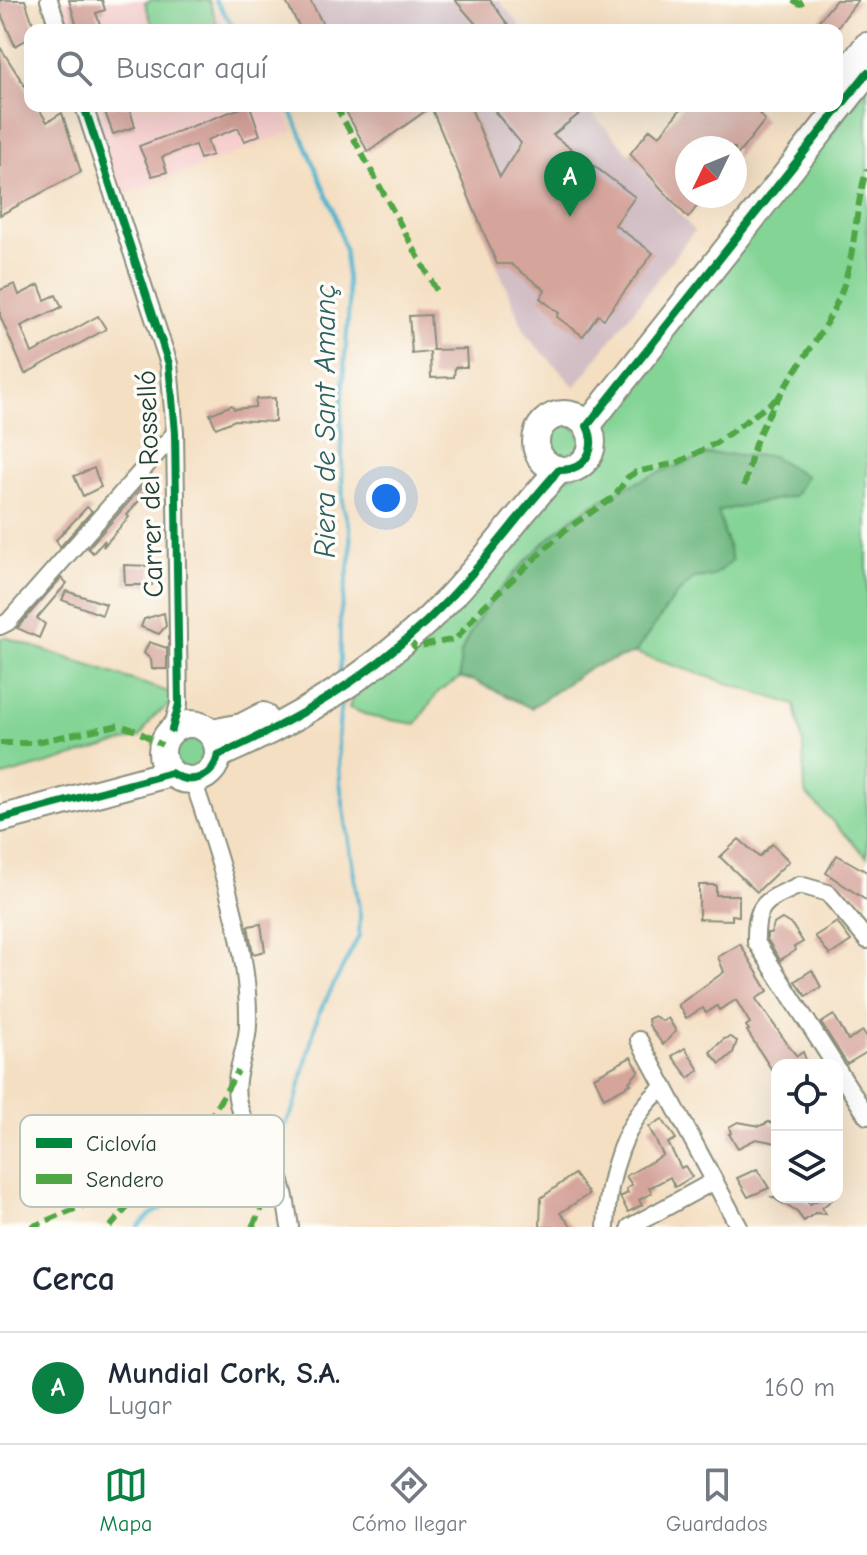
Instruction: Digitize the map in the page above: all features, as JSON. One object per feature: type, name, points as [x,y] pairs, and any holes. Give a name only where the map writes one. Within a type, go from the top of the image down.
[{"type":"main road","points":[[843,77],[867,46]]},
{"type":"main road","points":[[843,102],[867,73]]},
{"type":"main road","points":[[582,422],[816,112]]},
{"type":"main road","points":[[582,422],[835,112]]},
{"type":"main road","points":[[558,415],[582,422],[592,444],[587,457],[573,469],[550,465],[536,442],[542,425],[558,415]]},
{"type":"main road","points":[[175,769],[164,741],[194,729],[300,706],[366,662],[467,558],[550,465]]},
{"type":"main road","points":[[0,804],[139,766],[210,772],[194,729]]},
{"type":"main road","points":[[0,819],[175,769]]},
{"type":"street","points":[[49,0],[57,24]]},
{"type":"street","name":"Carrer del Rosselló","points":[[86,112],[169,364],[194,729]]},
{"type":"street","points":[[0,626],[8,622],[175,433]]},
{"type":"street","points":[[175,769],[213,838],[234,916],[248,1027],[238,1071],[237,1098],[244,1115]]},
{"type":"street","points":[[831,1059],[756,942],[755,918],[768,900],[800,885],[828,893],[867,940]]},
{"type":"street","points":[[639,1040],[739,1227]]},
{"type":"street","points":[[843,1078],[867,1116]]},
{"type":"street","points":[[606,1227],[613,1176],[625,1138],[647,1101],[664,1087]]},
{"type":"street","points":[[630,1227],[714,1181]]},
{"type":"street","points":[[284,1199],[290,1227]]},
{"type":"shaded area","points":[[54,0],[209,0],[226,24],[62,24]]},
{"type":"shaded area","points":[[285,0],[498,0],[519,24],[298,24]]},
{"type":"shaded area","points":[[91,112],[284,112],[294,131],[119,197]]},
{"type":"shaded area","points":[[346,112],[426,112],[368,152]]},
{"type":"shaded area","points":[[434,112],[591,112],[694,231],[575,387],[526,335]]},
{"type":"green space","points":[[151,0],[209,0],[217,24],[152,24],[145,3]]},
{"type":"green space","points":[[867,88],[867,857],[805,793],[803,744],[795,705],[635,653],[676,595],[694,578],[712,576],[721,530],[717,511],[745,504],[593,504],[551,536],[494,599],[460,655],[460,678],[439,691],[416,724],[372,717],[349,708],[355,688],[553,484],[585,470],[596,455],[602,421]]},
{"type":"green space","points":[[563,424],[576,429],[581,442],[576,455],[563,460],[550,455],[545,442],[550,429]]},
{"type":"green space","points":[[709,454],[772,456],[806,476],[794,496],[718,511],[732,561],[713,576],[694,578],[676,595],[635,653],[589,668],[531,708],[475,681],[460,678],[461,653],[470,634],[500,591],[538,548],[578,514],[623,488]]},
{"type":"green space","points":[[5,637],[174,694],[174,702],[154,716],[140,737],[0,777],[0,639]]},
{"type":"green space","points":[[190,736],[202,741],[207,753],[202,765],[190,770],[178,765],[173,753],[178,741]]},
{"type":"building","points":[[0,0],[25,0],[33,24],[24,24],[24,41],[15,46],[0,12]]},
{"type":"building","points":[[69,0],[102,0],[105,10],[96,13],[100,24],[76,24]]},
{"type":"building","points":[[285,0],[310,0],[323,24],[298,24]]},
{"type":"building","points":[[455,0],[490,0],[507,24],[476,24]]},
{"type":"building","points":[[836,0],[858,0],[840,24],[816,24]]},
{"type":"building","points":[[0,47],[24,85],[24,112],[41,112],[47,122],[62,113],[81,172],[0,215]]},
{"type":"building","points":[[105,112],[131,112],[135,127],[113,134]]},
{"type":"building","points":[[230,112],[252,112],[260,135],[245,141],[238,128],[207,140],[212,155],[200,159],[195,145],[162,157],[167,172],[152,176],[139,146]]},
{"type":"building","points":[[346,112],[424,112],[368,152]]},
{"type":"building","points":[[433,112],[473,112],[500,177],[521,143],[495,112],[582,112],[553,135],[635,197],[615,225],[653,253],[604,319],[598,315],[583,336],[557,317],[559,313],[540,298],[545,290],[511,264],[497,264]]},
{"type":"building","points":[[678,112],[758,112],[765,120],[747,143],[747,136],[675,136],[675,204],[630,154],[650,129],[659,136]]},
{"type":"building","points":[[679,208],[696,208],[688,218]]},
{"type":"building","points":[[15,284],[19,295],[39,285],[45,300],[56,295],[62,307],[21,326],[32,353],[98,316],[106,329],[25,374],[0,316],[0,290]]},
{"type":"building","points":[[430,315],[433,350],[466,349],[467,367],[455,367],[454,377],[431,378],[430,352],[412,354],[409,316]]},
{"type":"building","points":[[275,398],[275,422],[235,420],[216,428],[210,414],[232,405],[234,409],[255,407],[256,399]]},
{"type":"building","points":[[94,468],[101,487],[83,496],[74,476]]},
{"type":"building","points":[[144,485],[149,489],[127,515],[129,517],[103,547],[105,540],[93,553],[88,548]]},
{"type":"building","points":[[87,507],[92,511],[60,547],[56,540]]},
{"type":"building","points":[[124,565],[151,566],[152,585],[125,585]]},
{"type":"building","points":[[61,578],[67,583],[37,618],[45,624],[39,638],[17,628]]},
{"type":"building","points":[[66,591],[106,604],[102,615],[62,600]]},
{"type":"building","points":[[164,613],[166,626],[159,634],[141,627],[144,619]]},
{"type":"building","points":[[149,642],[167,648],[167,669],[152,669],[151,660],[144,653]]},
{"type":"building","points":[[739,839],[759,857],[772,844],[789,861],[757,892],[720,857]]},
{"type":"building","points":[[837,855],[867,872],[867,901],[826,873]]},
{"type":"building","points":[[699,885],[716,885],[716,895],[739,895],[739,916],[732,915],[732,920],[699,919]]},
{"type":"building","points":[[782,919],[792,925],[803,942],[780,960],[767,939],[767,933],[771,933],[774,924]]},
{"type":"building","points":[[837,922],[851,941],[830,955],[815,936]]},
{"type":"building","points":[[261,924],[265,951],[253,954],[248,926]]},
{"type":"building","points":[[740,944],[768,991],[756,999],[791,1049],[797,1056],[803,1052],[806,1059],[771,1059],[771,1069],[747,1031],[746,1026],[750,1023],[736,1000],[719,1010],[717,1006],[706,1013],[703,1008],[686,1018],[678,1005],[724,972],[718,957]]},
{"type":"building","points":[[812,970],[821,987],[806,996],[795,981]]},
{"type":"building","points":[[834,1015],[848,1040],[863,1031],[867,1037],[867,1052],[847,1064],[821,1023]]},
{"type":"building","points":[[654,1016],[663,1021],[668,1018],[676,1031],[663,1045],[649,1025],[648,1019]]},
{"type":"building","points":[[730,1037],[737,1041],[733,1053],[720,1064],[710,1052]]},
{"type":"building","points":[[685,1048],[699,1070],[689,1078],[672,1056]]},
{"type":"building","points":[[631,1057],[639,1071],[629,1082],[631,1084],[604,1098],[594,1077]]},
{"type":"building","points":[[662,1119],[676,1139],[668,1143],[681,1168],[685,1166],[692,1177],[675,1187],[670,1177],[649,1188],[652,1193],[639,1200],[642,1205],[628,1212],[620,1197],[628,1193],[626,1189],[632,1185],[626,1176],[663,1155],[649,1127]]},
{"type":"building","points":[[738,1122],[760,1126],[769,1122],[771,1142],[756,1139],[738,1148],[729,1134],[729,1127]]},
{"type":"building","points":[[757,1169],[769,1188],[748,1197],[737,1178]]},
{"type":"building","points":[[574,1174],[589,1194],[560,1213],[572,1227],[540,1227],[541,1198]]},
{"type":"building","points":[[782,1203],[828,1203],[822,1208],[826,1214],[815,1213],[804,1221],[797,1212]]},
{"type":"waterway","name":"Riera de Sant Amanç","points":[[215,0],[232,24]]},
{"type":"waterway","name":"Riera de Sant Amanç","points":[[292,112],[334,212],[345,251],[349,305],[341,410],[343,506],[350,530],[351,555],[340,616],[340,677]]},
{"type":"waterway","name":"Riera de Sant Amanç","points":[[284,1127],[294,1108],[318,1015],[359,936],[360,915],[340,782],[338,738],[341,702]]},
{"type":"waterway","name":"Riera de Sant Amanç","points":[[138,1227],[163,1207]]},
{"type":"marked path","points":[[793,0],[800,4],[806,0]]},
{"type":"marked path","points":[[339,112],[439,295]]},
{"type":"marked path","points":[[744,486],[755,444],[765,421],[838,300],[849,268],[867,169]]},
{"type":"marked path","points":[[408,639],[415,647],[456,639],[480,610],[565,530],[614,497],[628,477],[636,472],[677,463],[716,443],[779,397]]},
{"type":"marked path","points":[[0,743],[31,743],[119,725],[162,745]]},
{"type":"marked path","points":[[212,1115],[238,1071]]},
{"type":"marked path","points":[[31,1227],[80,1207]]},
{"type":"marked path","points":[[110,1227],[128,1207]]},
{"type":"marked path","points":[[252,1227],[262,1207]]},
{"type":"cycle path","points":[[843,103],[867,73]]},
{"type":"cycle path","points":[[86,112],[169,364],[175,433],[179,704],[172,729]]},
{"type":"cycle path","points":[[0,819],[171,773],[186,779],[200,778],[211,769],[218,755],[311,708],[396,648],[462,585],[559,470],[576,467],[587,457],[591,443],[587,426],[836,112]]},
{"type":"place","name":"Mundial Cork, S.A.","points":[[570,217]]}]
